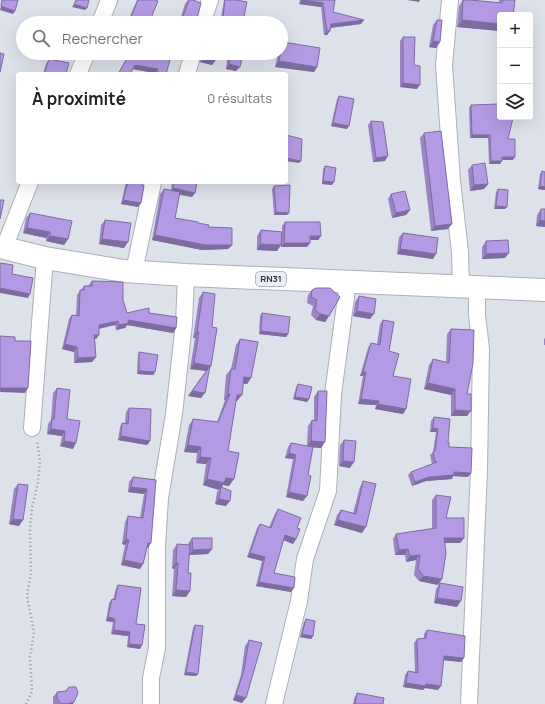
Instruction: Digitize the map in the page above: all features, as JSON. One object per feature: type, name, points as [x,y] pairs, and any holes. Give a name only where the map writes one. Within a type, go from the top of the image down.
[{"type":"main road","name":"RN31","points":[[2,248],[45,258],[134,271],[186,275],[545,290]]},
{"type":"street","points":[[103,16],[109,0]]},
{"type":"street","points":[[204,16],[210,0]]},
{"type":"street","points":[[450,0],[444,65],[452,181],[460,252],[477,315],[480,349],[479,470],[469,704]]},
{"type":"street","points":[[79,72],[84,60]]},
{"type":"street","points":[[188,72],[191,60]]},
{"type":"street","points":[[2,248],[29,184]]},
{"type":"street","points":[[134,271],[153,184]]},
{"type":"street","points":[[32,428],[45,258]]},
{"type":"street","points":[[151,704],[152,678],[157,648],[157,546],[160,498],[174,414],[184,322],[186,275]]},
{"type":"street","points":[[274,704],[299,601],[304,564],[328,491],[333,394],[348,282]]},
{"type":"path","points":[[26,704],[32,691],[30,657],[34,632],[27,596],[31,565],[30,528],[40,461],[38,439],[32,428]]},
{"type":"building","points":[[2,0],[18,0],[15,11],[1,6]]},
{"type":"building","points":[[76,0],[89,0],[87,8],[74,4]]},
{"type":"building","points":[[138,0],[158,1],[152,16],[131,16]]},
{"type":"building","points":[[189,0],[201,3],[198,16],[183,16]]},
{"type":"building","points":[[225,0],[247,2],[244,16],[223,16]]},
{"type":"building","points":[[303,0],[335,0],[333,12],[364,20],[331,24],[330,31],[327,31],[323,3]]},
{"type":"building","points":[[463,0],[502,3],[503,0],[515,0],[513,12],[497,12],[497,24],[462,20]]},
{"type":"building","points":[[437,20],[442,20],[440,42],[433,41]]},
{"type":"building","points":[[403,37],[415,37],[414,65],[420,66],[420,85],[403,83]]},
{"type":"building","points":[[288,43],[320,48],[317,67],[279,61],[288,60]]},
{"type":"building","points":[[0,53],[4,54],[0,72]]},
{"type":"building","points":[[49,60],[69,63],[67,72],[45,72]]},
{"type":"building","points":[[126,60],[170,60],[167,72],[157,72],[158,69],[135,65],[131,72],[119,72]]},
{"type":"building","points":[[230,60],[242,60],[240,67],[229,64]]},
{"type":"building","points":[[339,96],[354,99],[349,126],[333,123]]},
{"type":"building","points":[[497,104],[497,120],[513,120],[508,139],[515,139],[515,157],[502,157],[502,161],[491,161],[490,135],[472,135],[471,105]]},
{"type":"building","points":[[371,121],[383,122],[388,156],[376,158]]},
{"type":"building","points":[[441,131],[452,224],[435,226],[424,133]]},
{"type":"building","points":[[288,136],[302,139],[301,161],[288,158]]},
{"type":"building","points":[[485,163],[488,184],[474,185],[472,165]]},
{"type":"building","points":[[325,166],[336,168],[334,182],[323,181]]},
{"type":"building","points":[[542,171],[545,172],[545,187],[540,186]]},
{"type":"building","points":[[127,184],[142,184],[142,186],[144,186],[141,203],[123,200]]},
{"type":"building","points":[[174,184],[197,184],[195,193],[173,188]]},
{"type":"building","points":[[290,185],[289,213],[276,212],[274,186]]},
{"type":"building","points":[[164,189],[180,192],[175,218],[209,225],[208,227],[232,228],[232,245],[205,245],[155,235]]},
{"type":"building","points":[[498,189],[508,190],[507,207],[496,206]]},
{"type":"building","points":[[405,191],[410,210],[396,213],[391,194]]},
{"type":"building","points":[[0,200],[4,200],[0,219]]},
{"type":"building","points":[[541,209],[545,209],[545,221],[540,220]]},
{"type":"building","points":[[30,213],[72,221],[68,239],[50,236],[50,232],[27,228]]},
{"type":"building","points":[[105,220],[131,223],[128,242],[102,239]]},
{"type":"building","points":[[285,222],[320,222],[321,236],[310,236],[310,243],[284,243]]},
{"type":"building","points":[[261,230],[282,232],[281,245],[260,244]]},
{"type":"building","points":[[403,233],[438,238],[436,254],[400,249]]},
{"type":"building","points":[[508,240],[509,253],[486,254],[486,241]]},
{"type":"building","points":[[0,263],[13,265],[12,274],[33,278],[30,294],[0,288]]},
{"type":"building","points":[[92,281],[123,282],[123,300],[127,313],[149,308],[149,313],[177,317],[176,328],[128,320],[129,323],[119,325],[118,321],[99,325],[99,335],[94,335],[96,357],[78,358],[77,347],[65,344],[72,315],[79,316],[80,290],[84,290],[84,286],[92,286]]},
{"type":"building","points":[[316,288],[330,288],[340,297],[329,316],[320,314],[315,310],[317,300],[311,297],[312,290]]},
{"type":"building","points":[[203,292],[215,294],[212,327],[217,328],[211,366],[194,363]]},
{"type":"building","points":[[359,296],[376,299],[374,314],[357,311]]},
{"type":"building","points":[[262,313],[290,317],[288,334],[261,331]]},
{"type":"building","points":[[383,320],[394,322],[389,351],[399,354],[393,376],[411,379],[406,409],[378,404],[379,401],[361,399],[366,372],[363,372],[371,343],[380,345]]},
{"type":"building","points":[[451,329],[474,330],[473,363],[467,394],[471,394],[471,411],[455,410],[455,389],[428,383],[433,359],[449,363]]},
{"type":"building","points":[[0,336],[15,337],[15,341],[31,341],[28,388],[1,388],[0,391]]},
{"type":"building","points":[[240,339],[258,342],[251,378],[244,377],[242,395],[237,395],[228,451],[239,453],[234,479],[226,478],[224,483],[207,479],[211,458],[200,457],[201,447],[188,445],[193,419],[218,422],[230,394],[228,394],[231,369],[235,369]]},
{"type":"building","points":[[139,352],[158,355],[155,372],[139,371]]},
{"type":"building","points":[[210,366],[205,393],[192,391]]},
{"type":"building","points":[[298,384],[312,387],[309,399],[295,397]]},
{"type":"building","points":[[57,388],[70,390],[67,419],[80,421],[76,443],[64,441],[65,431],[51,429],[52,419],[54,419]]},
{"type":"building","points":[[318,391],[327,391],[325,442],[311,441],[312,420],[317,421]]},
{"type":"building","points":[[129,408],[151,409],[150,441],[121,436],[122,423],[128,424]]},
{"type":"building","points":[[434,417],[450,419],[449,447],[472,448],[471,473],[454,472],[454,475],[429,477],[415,482],[411,472],[437,462],[435,461],[433,452],[435,451],[438,429],[433,428]]},
{"type":"building","points":[[344,440],[356,441],[354,462],[343,461]]},
{"type":"building","points":[[291,443],[313,447],[308,475],[311,476],[307,496],[289,492],[296,455],[289,453]]},
{"type":"building","points":[[133,477],[156,480],[151,543],[148,543],[143,564],[124,560],[129,540],[126,539],[128,516],[143,518],[147,489],[131,487]]},
{"type":"building","points":[[363,481],[376,484],[366,527],[338,520],[341,510],[356,514]]},
{"type":"building","points":[[18,484],[28,485],[23,520],[13,519]]},
{"type":"building","points":[[221,487],[231,491],[230,501],[219,499]]},
{"type":"building","points":[[436,495],[451,497],[446,518],[464,518],[464,538],[444,538],[446,553],[442,579],[423,576],[418,569],[420,555],[410,556],[408,549],[399,550],[396,534],[436,528]]},
{"type":"building","points":[[278,509],[301,518],[297,528],[300,529],[296,539],[285,535],[274,573],[295,577],[294,588],[259,582],[265,557],[250,553],[260,524],[271,528]]},
{"type":"building","points":[[192,538],[212,538],[212,549],[193,550]]},
{"type":"building","points":[[177,544],[190,545],[188,573],[191,573],[190,591],[176,590],[178,563],[176,563]]},
{"type":"building","points":[[440,583],[463,587],[461,601],[437,598]]},
{"type":"building","points":[[118,585],[141,588],[136,624],[145,625],[142,645],[129,644],[130,632],[114,630],[115,619],[108,617],[112,599],[115,600]]},
{"type":"building","points":[[306,619],[315,621],[313,636],[302,634]]},
{"type":"building","points":[[195,625],[203,626],[198,674],[186,672]]},
{"type":"building","points":[[427,630],[465,636],[464,658],[444,656],[441,686],[426,684],[426,686],[406,683],[408,671],[418,673],[417,639],[426,638]]},
{"type":"building","points":[[249,640],[262,643],[246,698],[236,695],[244,670]]},
{"type":"building","points":[[69,687],[76,687],[78,693],[74,702],[66,704],[60,703],[57,698],[57,692],[66,691]]},
{"type":"building","points":[[357,693],[384,698],[383,704],[355,704]]}]
